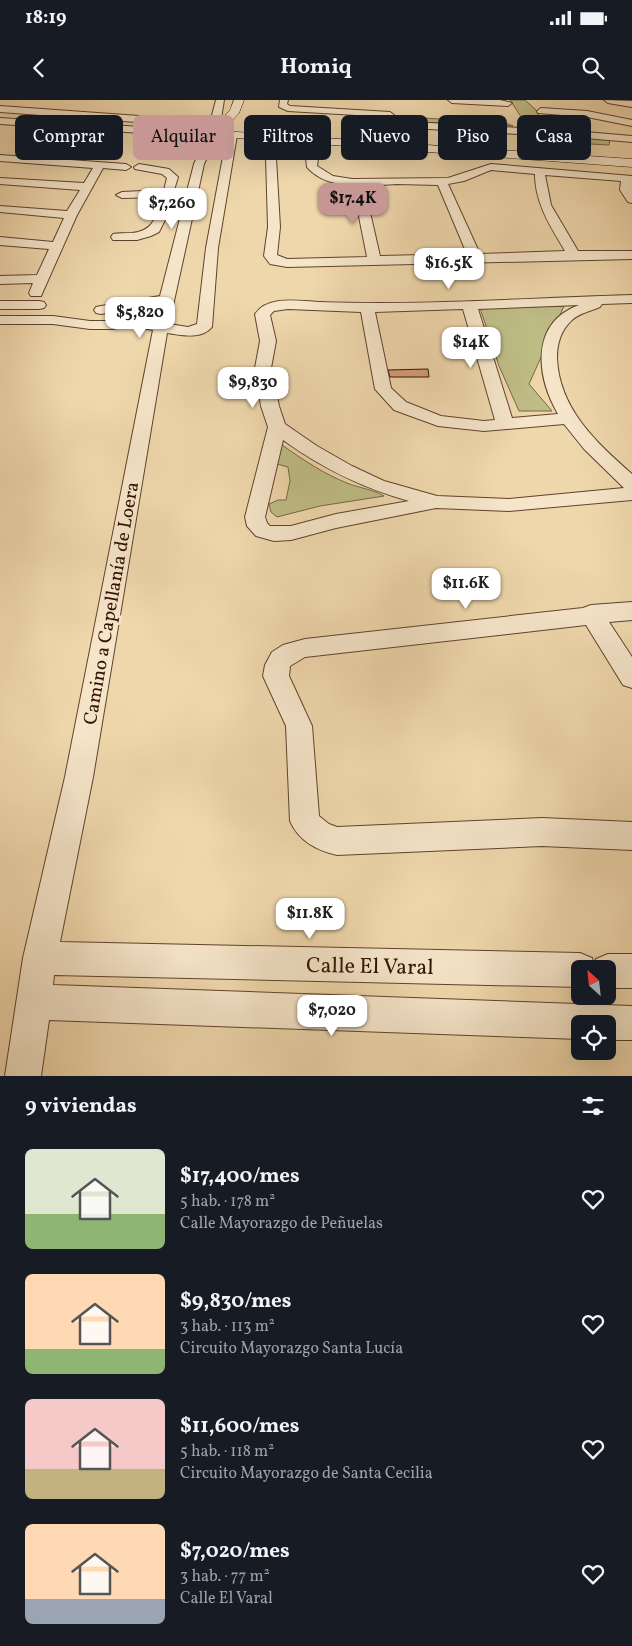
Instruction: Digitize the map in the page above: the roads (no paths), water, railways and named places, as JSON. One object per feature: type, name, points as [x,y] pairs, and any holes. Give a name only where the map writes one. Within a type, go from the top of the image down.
[{"type":"street","name":"Camino a Capellanía de Loera","points":[[217,115],[220,100]]},
{"type":"street","points":[[231,115],[235,111],[239,100]]},
{"type":"street","points":[[0,320],[53,320],[105,325],[131,322],[189,332],[205,326],[212,248],[236,132],[246,114],[249,100]]},
{"type":"street","points":[[284,100],[282,105],[288,108],[376,113],[378,119],[392,124],[517,127]]},
{"type":"street","points":[[452,100],[508,104]]},
{"type":"street","points":[[608,100],[632,104]]},
{"type":"street","points":[[0,109],[175,122],[182,124],[182,128],[167,131],[0,121]]},
{"type":"street","points":[[13,122],[24,111]]},
{"type":"street","points":[[591,115],[597,115],[632,123]]},
{"type":"street","points":[[591,129],[632,139]]},
{"type":"street","points":[[236,132],[264,138],[632,163]]},
{"type":"street","points":[[236,132],[632,151]]},
{"type":"street","points":[[632,200],[626,190],[629,179],[485,168],[466,177],[442,182],[358,182],[338,180],[319,174],[312,167],[313,159],[310,155],[286,153],[273,156],[271,162],[274,175],[274,227],[270,256],[275,261],[287,264],[476,259],[574,254],[632,255]]},
{"type":"street","points":[[0,158],[126,167]]},
{"type":"street","name":"Camino a Capellanía de Loera","points":[[23,1076],[40,958],[79,777],[166,299],[200,160]]},
{"type":"street","points":[[36,293],[71,215],[99,166]]},
{"type":"street","points":[[117,237],[147,233],[156,228],[168,193],[173,177],[165,171],[139,167]]},
{"type":"street","points":[[540,172],[539,185],[542,199],[574,254]]},
{"type":"street","points":[[0,181],[87,187]]},
{"type":"street","points":[[358,182],[375,262]]},
{"type":"street","points":[[442,182],[476,259]]},
{"type":"street","points":[[122,195],[168,193]]},
{"type":"street","points":[[0,209],[71,215]]},
{"type":"street","points":[[160,217],[185,217]]},
{"type":"street","points":[[0,241],[57,246]]},
{"type":"street","points":[[0,280],[43,279]]},
{"type":"street","points":[[90,310],[106,311],[166,299]]},
{"type":"street","points":[[436,502],[370,482],[332,464],[305,448],[277,426],[270,406],[263,368],[268,341],[262,314],[264,311],[274,306],[367,308],[632,299]]},
{"type":"street","points":[[608,300],[567,316],[553,335],[548,350],[549,371],[568,418],[589,444],[632,485]]},
{"type":"street","points":[[469,304],[504,425]]},
{"type":"street","points":[[0,305],[57,306]]},
{"type":"street","points":[[128,306],[131,322]]},
{"type":"street","points":[[367,308],[383,389],[393,400],[427,418],[450,424],[504,425],[568,418]]},
{"type":"street","points":[[277,426],[254,517],[257,526],[264,531],[274,534],[291,534],[336,521],[436,502],[509,505],[632,494]]},
{"type":"street","points":[[632,610],[305,648],[292,652],[282,659],[277,665],[276,676],[299,726],[305,820],[313,831],[324,838],[337,841],[542,832],[632,836]]},
{"type":"street","points":[[591,614],[632,678]]},
{"type":"street","name":"Calle El Varal","points":[[40,958],[571,970]]},
{"type":"street","points":[[616,971],[632,972]]},
{"type":"street","points":[[33,1002],[632,1023]]}]
